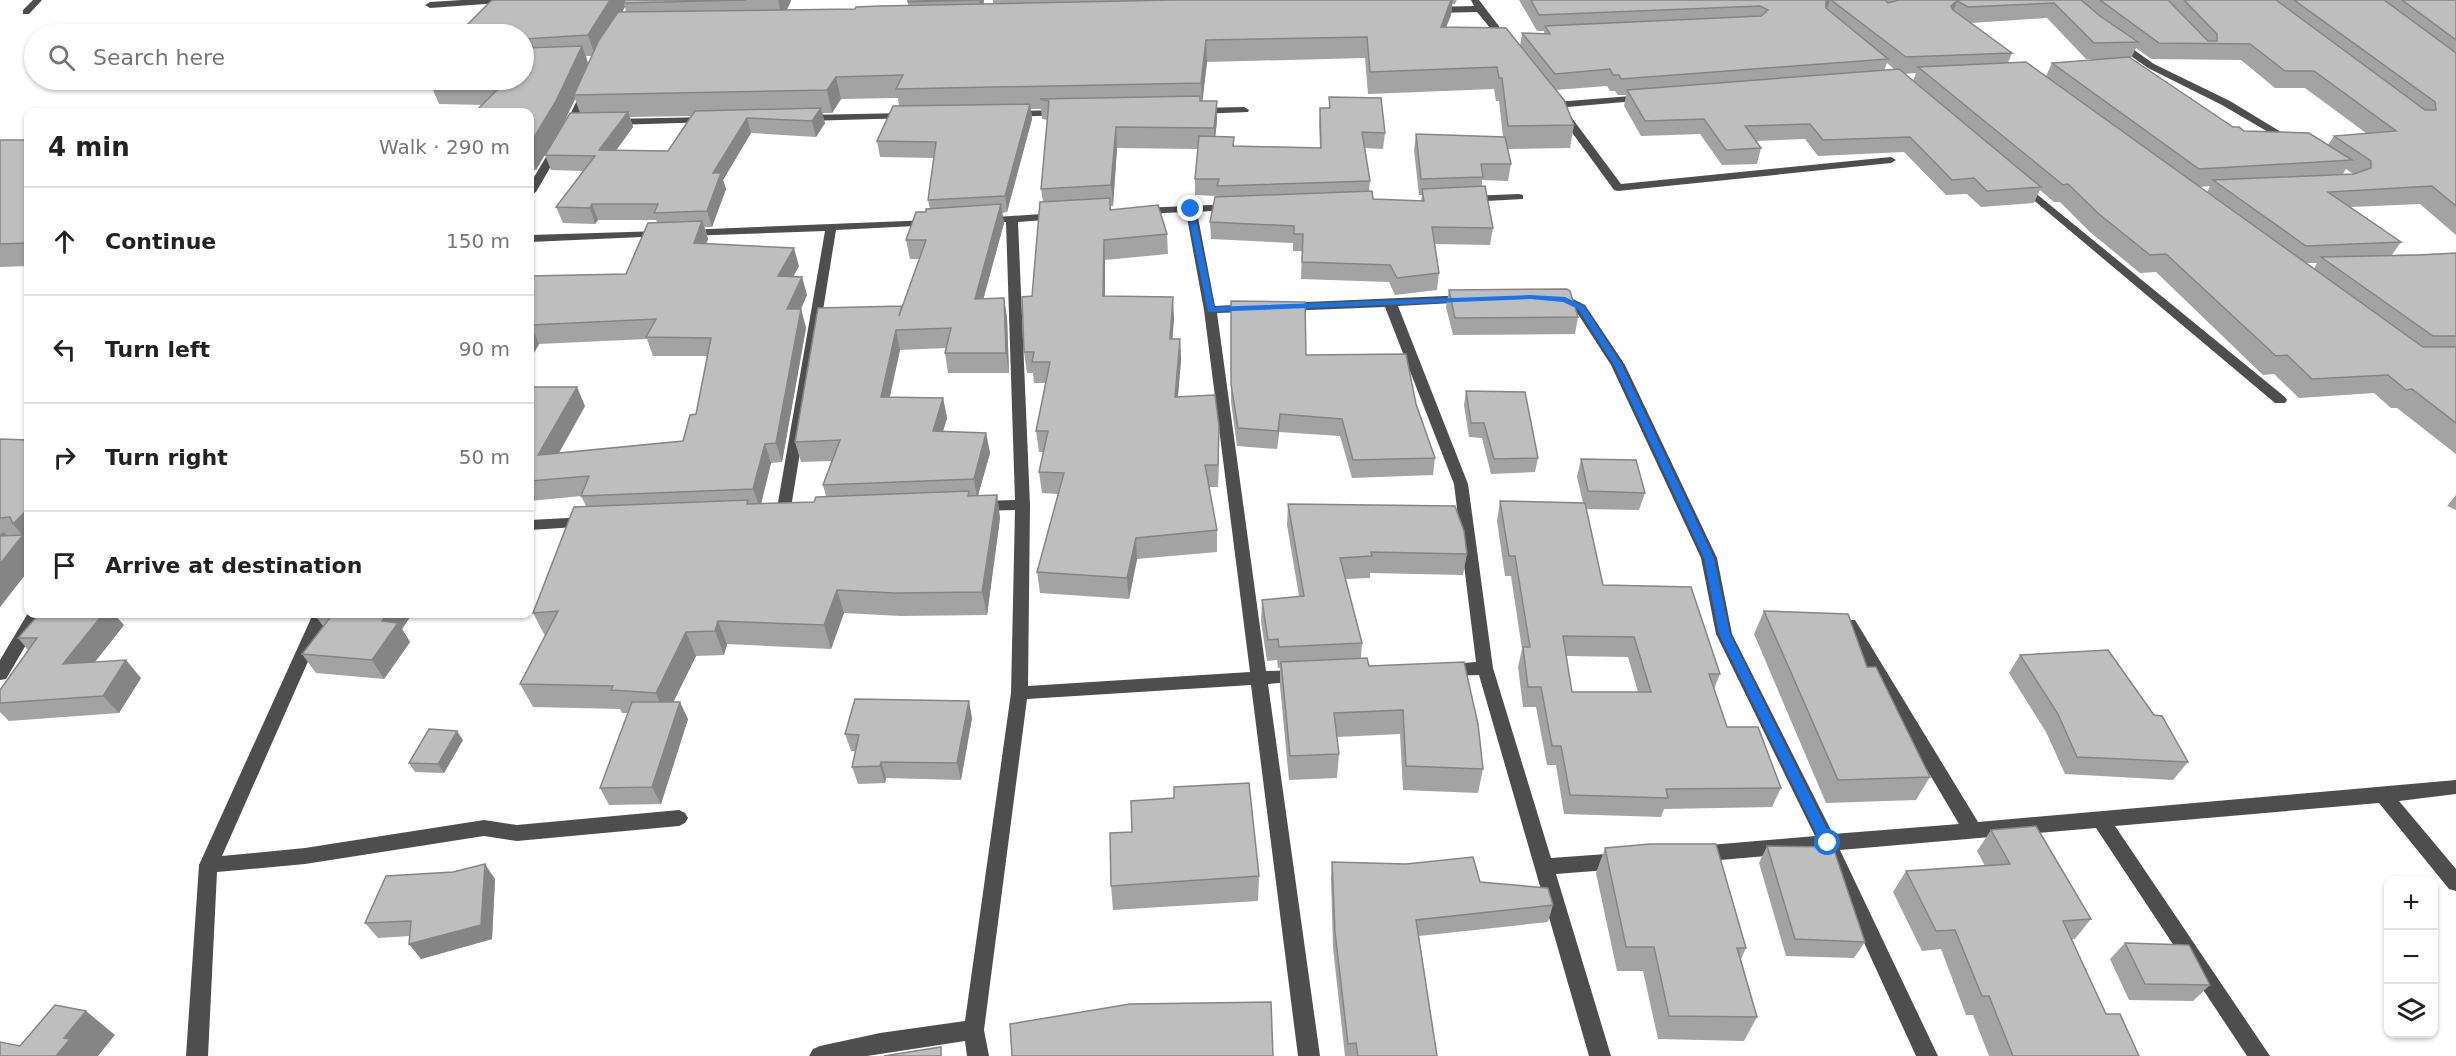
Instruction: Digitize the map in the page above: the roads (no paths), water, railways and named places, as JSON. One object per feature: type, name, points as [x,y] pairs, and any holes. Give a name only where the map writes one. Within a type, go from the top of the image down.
[{"type":"street","points":[[26,12],[38,0]]},
{"type":"street","points":[[430,5],[499,0]]},
{"type":"street","points":[[1421,10],[1478,4],[1509,38],[1516,55]]},
{"type":"street","points":[[2106,34],[2151,66],[2226,103],[2302,148]]},
{"type":"street","points":[[534,183],[571,123],[591,81]]},
{"type":"street","points":[[1650,98],[1553,101],[1618,188],[1891,160]]},
{"type":"street","points":[[1185,111],[1244,110]]},
{"type":"street","points":[[996,115],[1067,113]]},
{"type":"street","points":[[795,118],[913,116]]},
{"type":"street","points":[[606,122],[724,120]]},
{"type":"street","points":[[571,123],[582,123]]},
{"type":"street","points":[[2015,178],[2280,400]]},
{"type":"street","points":[[1460,199],[1519,197]]},
{"type":"street","points":[[1134,211],[1249,207]]},
{"type":"street","points":[[1191,209],[1210,310],[1257,678],[1309,1056]]},
{"type":"street","points":[[967,221],[1067,215]]},
{"type":"street","points":[[978,1056],[974,1030],[1019,693],[1023,505],[1012,219]]},
{"type":"street","points":[[534,239],[944,222]]},
{"type":"street","points":[[783,514],[831,228]]},
{"type":"street","points":[[1542,298],[1565,300],[1581,308],[1618,365],[1709,558],[1725,634],[1828,843],[1927,1056]]},
{"type":"street","points":[[1210,310],[1484,299]]},
{"type":"street","points":[[1390,303],[1461,484],[1485,668],[1600,1056]]},
{"type":"street","points":[[963,507],[1023,505]]},
{"type":"street","points":[[534,525],[599,522]]},
{"type":"street","points":[[0,674],[34,618]]},
{"type":"street","points":[[197,1056],[208,865],[319,618]]},
{"type":"street","points":[[1849,624],[1973,830]]},
{"type":"street","points":[[1425,671],[1485,668]]},
{"type":"street","points":[[1019,693],[1317,675]]},
{"type":"street","points":[[1675,856],[2456,787]]},
{"type":"street","points":[[2382,795],[2456,883]]},
{"type":"street","points":[[208,865],[305,856],[484,828],[517,833],[679,818]]},
{"type":"street","points":[[2100,819],[2259,1056]]},
{"type":"street","points":[[1545,867],[1639,859]]},
{"type":"street","points":[[820,1056],[880,1043],[974,1030]]}]
